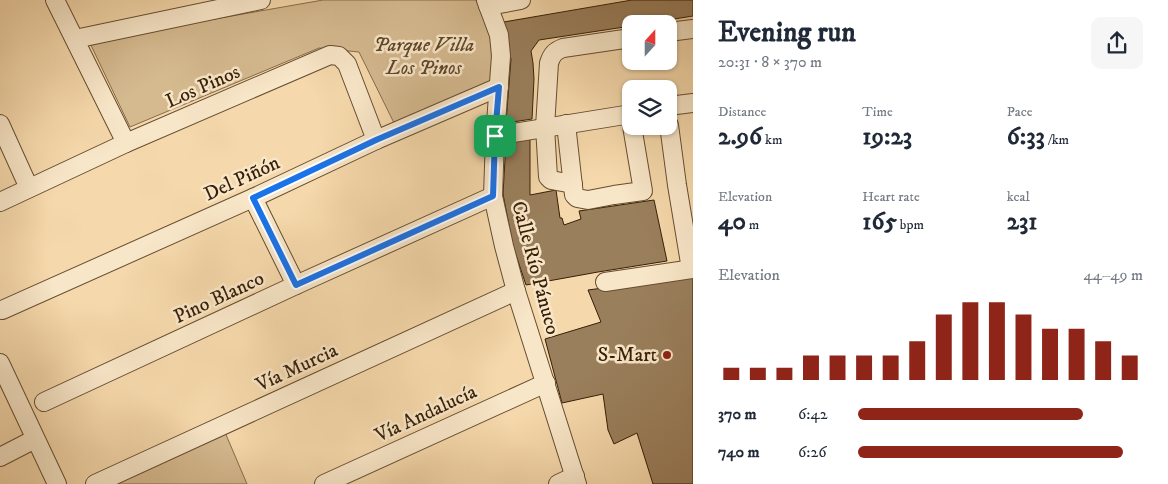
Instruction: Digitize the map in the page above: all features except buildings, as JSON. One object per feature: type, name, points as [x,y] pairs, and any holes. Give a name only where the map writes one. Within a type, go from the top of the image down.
[{"type":"street","points":[[55,0],[126,143]]},
{"type":"street","points":[[75,39],[261,0]]},
{"type":"street","points":[[487,3],[521,0]]},
{"type":"street","name":"Calle Río Pánuco","points":[[487,3],[499,35],[501,56],[493,196],[516,291],[576,480]]},
{"type":"street","points":[[678,31],[693,29]]},
{"type":"street","points":[[573,184],[551,180],[548,177],[545,126],[552,56],[554,52],[563,48],[622,39]]},
{"type":"street","name":"Los Pinos","points":[[0,202],[126,143],[330,55],[339,56],[347,64],[376,140]]},
{"type":"street","name":"Del Piñón","points":[[2,310],[253,198],[376,140],[499,87]]},
{"type":"street","points":[[677,106],[692,106]]},
{"type":"street","points":[[495,136],[545,126],[622,120]]},
{"type":"street","points":[[0,124],[29,188]]},
{"type":"street","points":[[566,124],[575,196],[579,199],[588,200],[643,192],[634,135]]},
{"type":"street","points":[[605,282],[692,269],[670,135]]},
{"type":"street","name":"Pino Blanco","points":[[44,402],[493,196]]},
{"type":"street","points":[[253,198],[296,285]]},
{"type":"street","name":"Vía Murcia","points":[[95,484],[516,291]]},
{"type":"street","points":[[2,373],[57,484]]},
{"type":"street","name":"Vía Andalucía","points":[[324,484],[546,383]]},
{"type":"street","points":[[0,457],[35,439]]},
{"type":"street","points":[[558,484],[576,480]]},
{"type":"green space","name":"Parque Villa Los Pinos","points":[[323,0],[476,0],[495,41],[492,88],[397,129],[359,52],[319,48],[130,127],[89,41]]},
{"type":"green space","points":[[224,430],[247,484],[97,484]]},
{"type":"place","name":"S-Mart","points":[[667,355]]},
{"type":"route","points":[[499,87],[495,136],[493,196],[296,285],[253,198],[376,140],[499,87]]}]
